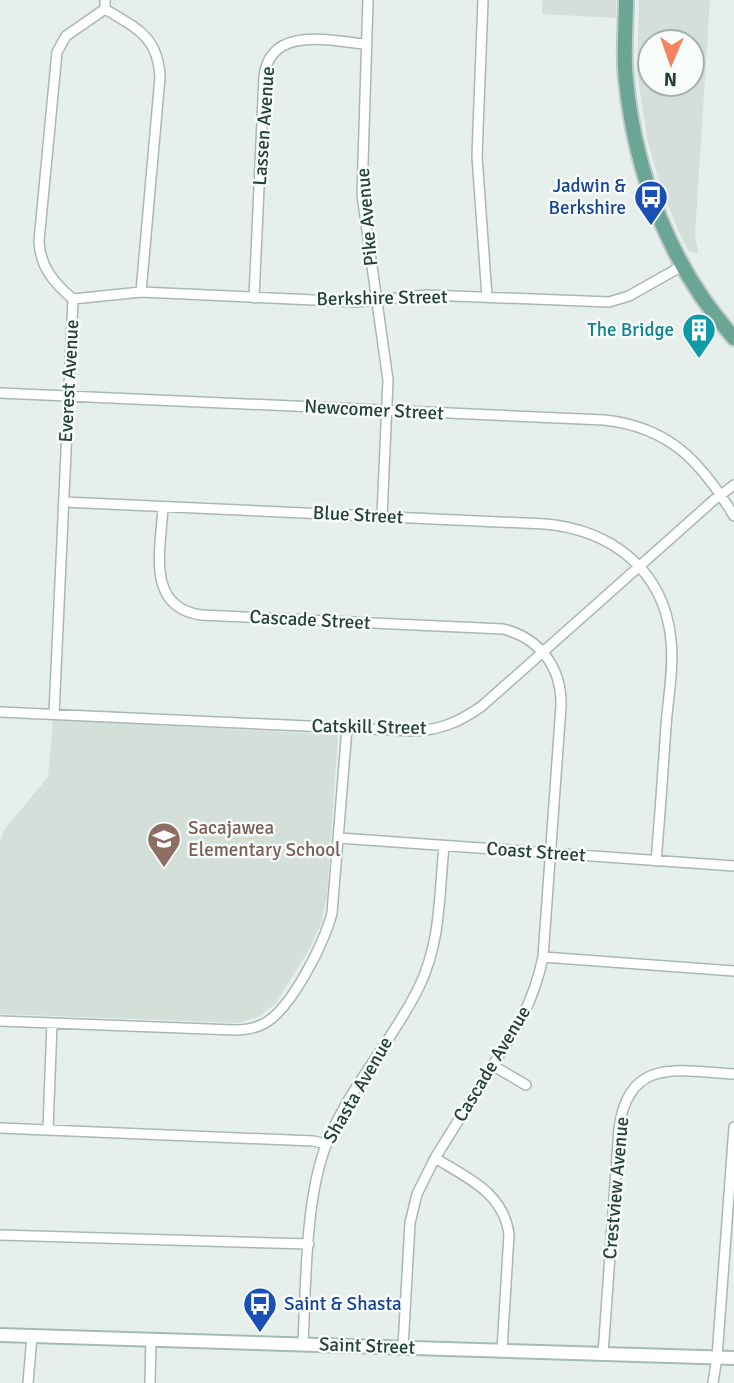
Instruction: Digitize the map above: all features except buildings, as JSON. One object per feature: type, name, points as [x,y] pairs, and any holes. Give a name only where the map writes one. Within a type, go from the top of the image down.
[{"type":"main road","points":[[626,0],[625,77],[634,133],[653,200],[682,266],[734,338]]},
{"type":"street","name":"Pike Avenue","points":[[368,0],[362,195],[388,380],[383,516]]},
{"type":"street","points":[[483,0],[477,156],[487,297]]},
{"type":"street","points":[[105,4],[142,31],[149,39],[159,63],[141,292]]},
{"type":"street","name":"Everest Avenue","points":[[54,714],[73,299],[49,275],[40,255],[39,241],[57,52],[66,36],[105,4]]},
{"type":"street","name":"Lassen Avenue","points":[[254,298],[264,77],[267,61],[281,46],[300,40],[366,44]]},
{"type":"street","name":"Berkshire Street","points":[[73,299],[141,292],[377,301],[427,295],[609,302],[629,296],[682,266]]},
{"type":"street","name":"Newcomer Street","points":[[0,393],[590,419],[628,423],[652,431],[684,451],[721,494],[734,516]]},
{"type":"street","name":"Catskill Street","points":[[0,712],[425,731],[451,724],[482,706],[734,485]]},
{"type":"street","name":"Blue Street","points":[[64,502],[570,527],[611,543],[639,566],[654,586],[662,603],[671,641],[656,861]]},
{"type":"street","name":"Cascade Street","points":[[163,507],[160,578],[162,588],[174,604],[191,613],[503,629],[517,632],[529,639],[542,652]]},
{"type":"street","name":"Cascade Avenue","points":[[403,1347],[410,1223],[416,1194],[435,1158],[530,1003],[543,957],[562,693],[554,667],[542,652]]},
{"type":"street","points":[[0,1021],[247,1030],[267,1022],[283,1007],[322,943],[332,913],[347,728]]},
{"type":"street","name":"Coast Street","points":[[339,838],[734,866]]},
{"type":"street","name":"Shasta Avenue","points":[[303,1344],[309,1244],[317,1179],[326,1144],[340,1116],[419,987],[438,930],[444,846]]},
{"type":"street","points":[[543,957],[734,971]]},
{"type":"street","points":[[48,1129],[52,1023]]},
{"type":"street","points":[[492,1065],[526,1085]]},
{"type":"street","name":"Crestview Avenue","points":[[603,1354],[619,1128],[624,1101],[639,1083],[661,1071],[734,1074]]},
{"type":"street","points":[[713,1383],[718,1357],[734,1127]]},
{"type":"street","points":[[0,1128],[313,1141],[326,1144]]},
{"type":"street","points":[[435,1158],[492,1196],[507,1219],[509,1234],[502,1350]]},
{"type":"street","points":[[0,1235],[309,1244]]},
{"type":"street","name":"Saint Street","points":[[0,1335],[734,1358]]},
{"type":"street","points":[[28,1383],[32,1336]]},
{"type":"street","points":[[150,1383],[152,1339]]},
{"type":"shaded area","points":[[542,0],[616,0],[616,18],[542,14]]},
{"type":"shaded area","points":[[639,0],[710,0],[706,63],[706,28],[638,28]]},
{"type":"shaded area","points":[[641,98],[704,98],[695,235],[698,253],[689,252],[678,230],[662,191],[647,139]]},
{"type":"shaded area","name":"Sacajawea Elementary School","points":[[53,719],[338,735],[327,896],[321,924],[310,948],[276,1003],[260,1016],[239,1023],[0,1014],[0,842],[4,830],[48,777]]},
{"type":"place","name":"Jadwin & Berkshire","points":[[651,227]]},
{"type":"place","name":"The Bridge","points":[[699,360]]},
{"type":"place","name":"Sacajawea Elementary School","points":[[164,869]]},
{"type":"place","name":"Saint & Shasta","points":[[260,1334]]}]
